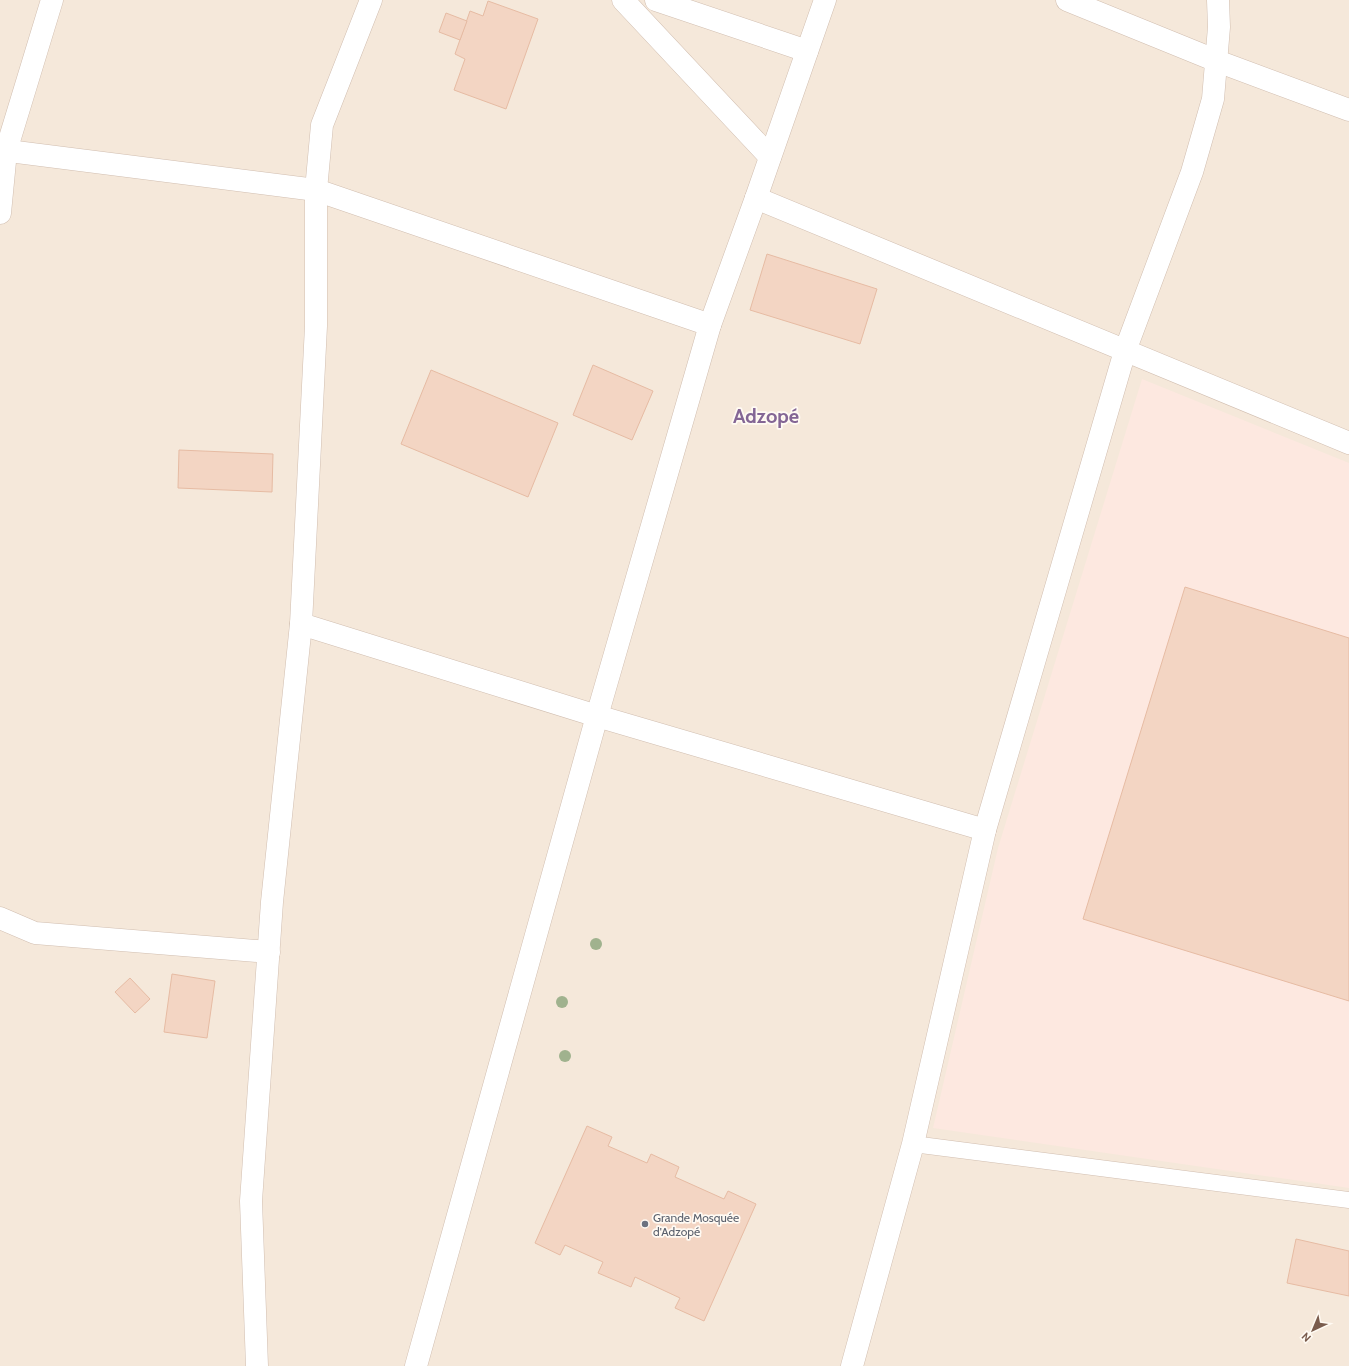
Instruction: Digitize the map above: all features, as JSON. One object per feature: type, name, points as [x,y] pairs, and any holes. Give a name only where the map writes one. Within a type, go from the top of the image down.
[{"type":"street","points":[[0,213],[3,150],[52,0]]},
{"type":"street","points":[[257,1366],[251,1201],[272,902],[301,624],[316,326],[316,190],[322,125],[371,0]]},
{"type":"street","points":[[623,0],[770,157]]},
{"type":"street","points":[[656,0],[807,51]]},
{"type":"street","points":[[416,1366],[597,716],[710,325],[825,0]]},
{"type":"street","points":[[1068,0],[1217,61],[1349,110]]},
{"type":"street","points":[[852,1366],[913,1144],[985,830],[1125,351],[1192,172],[1213,99],[1219,27],[1218,0]]},
{"type":"street","points":[[3,150],[316,190],[710,325]]},
{"type":"street","points":[[756,198],[1349,443]]},
{"type":"street","points":[[301,624],[597,716],[985,830]]},
{"type":"street","points":[[0,918],[35,933],[269,952]]},
{"type":"lane","points":[[913,1144],[1349,1200]]},
{"type":"shaded area","points":[[0,0],[1349,0],[1349,1366],[0,1366]]},
{"type":"shaded area","points":[[1142,379],[1349,463],[1349,1188],[933,1128],[998,848]]},
{"type":"building","points":[[488,1],[538,19],[506,109],[454,90],[465,59],[455,54],[470,11],[483,16]]},
{"type":"building","points":[[446,13],[467,21],[460,40],[439,32]]},
{"type":"building","points":[[767,254],[877,289],[860,344],[750,310]]},
{"type":"building","points":[[593,365],[653,391],[632,440],[573,415]]},
{"type":"building","points":[[431,370],[558,423],[528,497],[401,444]]},
{"type":"building","points":[[179,450],[273,454],[272,492],[178,488]]},
{"type":"building","points":[[1185,587],[1349,638],[1349,1001],[1083,919]]},
{"type":"building","points":[[172,974],[215,981],[207,1038],[164,1032]]},
{"type":"building","points":[[130,978],[150,999],[135,1013],[115,992]]},
{"type":"building","name":"Grande Mosquée d'Adzopé","points":[[587,1126],[612,1137],[608,1146],[647,1163],[651,1154],[679,1167],[675,1177],[724,1199],[728,1191],[756,1204],[704,1321],[675,1308],[680,1298],[635,1277],[631,1287],[598,1273],[603,1262],[565,1245],[560,1255],[535,1243]]},
{"type":"building","points":[[1296,1239],[1349,1251],[1349,1296],[1287,1283]]},
{"type":"place","name":"Grande Mosquée d'Adzopé","points":[[645,1224]]},
{"type":"district","name":"Adzopé","points":[[766,416]]}]
